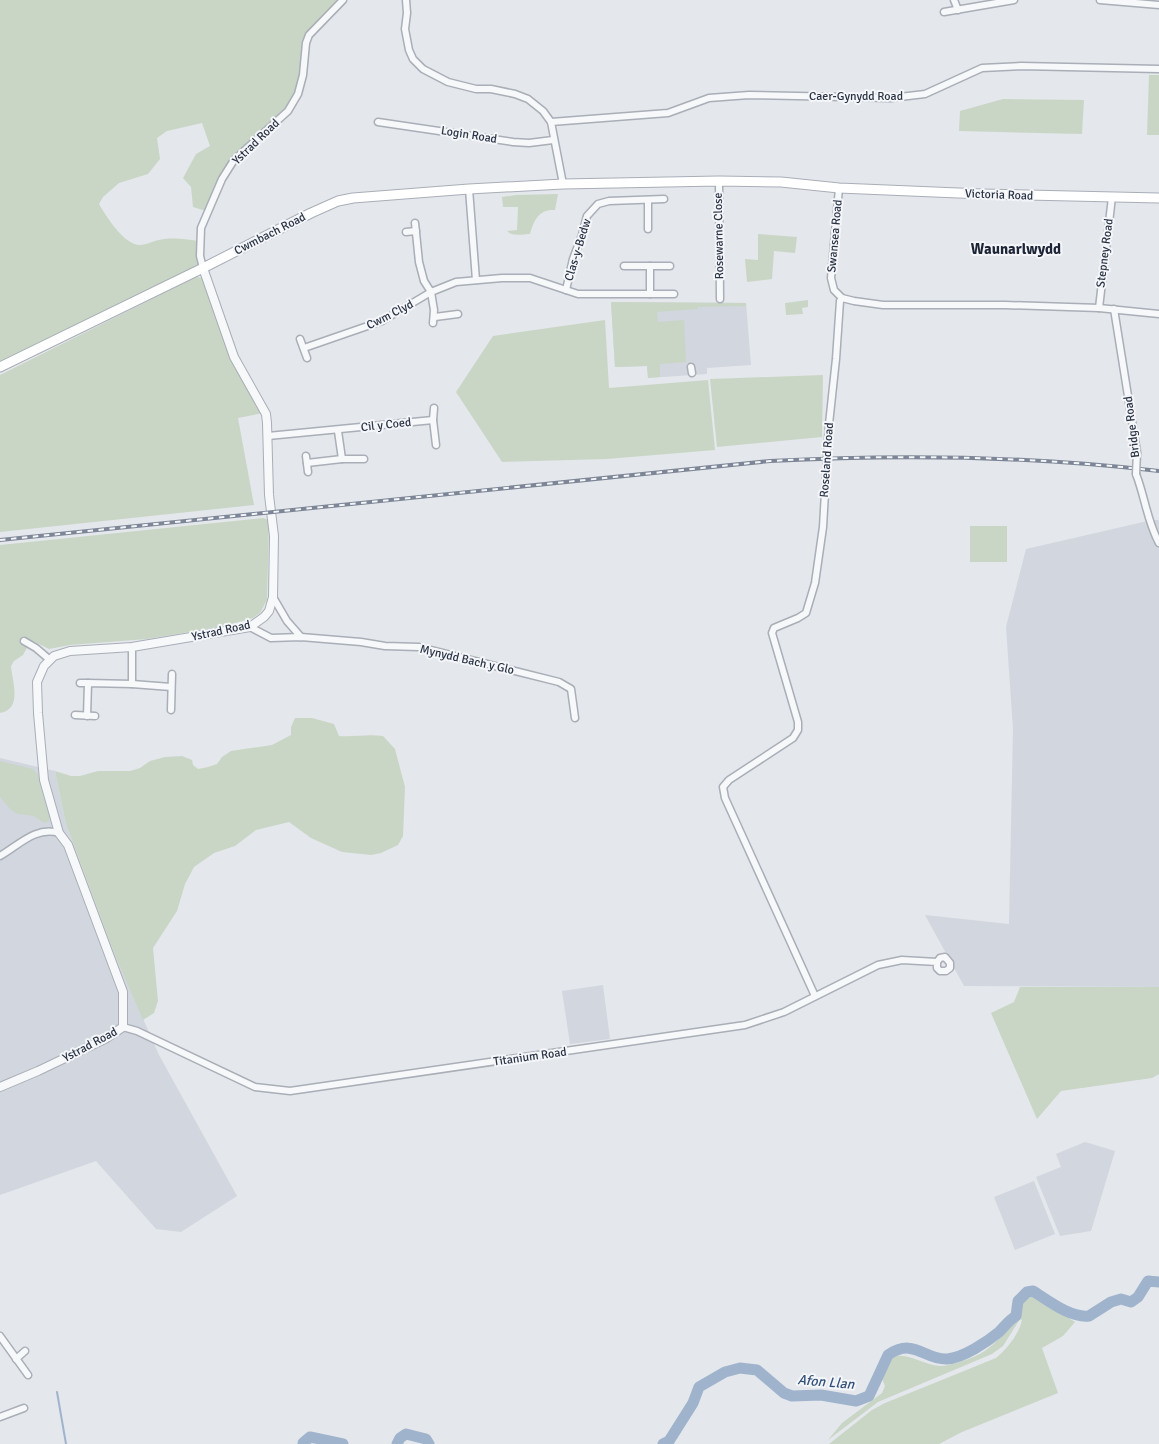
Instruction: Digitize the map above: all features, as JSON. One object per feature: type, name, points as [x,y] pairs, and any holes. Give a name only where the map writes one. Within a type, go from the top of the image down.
[{"type":"main road","name":"Swansea Road","points":[[564,184],[718,181],[781,182],[839,188]]},
{"type":"main road","name":"Cwmbach Road","points":[[0,367],[338,201],[380,195],[564,184]]},
{"type":"main road","name":"Victoria Road","points":[[839,188],[982,194],[1159,198]]},
{"type":"street","name":"Ystrad Road","points":[[0,1086],[38,1071],[105,1039],[123,1027],[123,998],[120,986],[68,845],[59,833],[44,780],[38,713],[38,682],[40,674],[54,656],[70,651],[132,647],[250,626],[269,611],[274,597],[274,536],[269,495],[266,414],[234,357],[203,268],[200,256],[201,228],[222,179],[234,160],[288,111],[298,94],[309,35],[343,0]]},
{"type":"street","points":[[406,0],[405,29],[409,50],[413,59],[423,69],[448,82],[476,89],[492,89],[528,99],[543,111],[551,122],[553,140],[564,184]]},
{"type":"street","points":[[954,0],[958,10]]},
{"type":"street","points":[[944,12],[1014,0]]},
{"type":"street","points":[[1100,0],[1159,5]]},
{"type":"street","name":"Caer-Gynydd Road","points":[[551,122],[668,113],[709,98],[749,95],[908,97],[925,94],[982,68],[1038,66],[1159,69]]},
{"type":"street","name":"Login Road","points":[[378,122],[385,126],[513,142],[529,143],[553,140]]},
{"type":"street","name":"Rosewarne Close","points":[[718,181],[723,291],[720,299]]},
{"type":"street","name":"Swansea Road","points":[[839,188],[831,278],[834,290],[842,298]]},
{"type":"street","points":[[469,189],[476,280]]},
{"type":"street","name":"Stepney Road","points":[[1099,308],[1112,197]]},
{"type":"street","name":"Clas-y-Bedw","points":[[566,290],[573,259],[587,216],[598,204],[610,201],[664,199]]},
{"type":"street","points":[[648,200],[648,229]]},
{"type":"street","points":[[415,223],[419,262],[424,281],[431,292],[434,320],[458,314]]},
{"type":"street","points":[[406,232],[416,231]]},
{"type":"street","points":[[624,266],[670,266]]},
{"type":"street","points":[[650,266],[650,294]]},
{"type":"street","name":"Cwm Clyd","points":[[304,348],[382,322],[431,292],[456,282],[530,278],[578,294],[674,294]]},
{"type":"street","points":[[842,298],[883,305],[1005,305],[1099,308],[1159,314]]},
{"type":"street","name":"Roseland Road","points":[[815,996],[725,798],[723,787],[729,780],[793,738],[798,730],[798,722],[772,633],[774,628],[798,618],[806,612],[815,582],[822,536],[840,301],[842,298]]},
{"type":"street","name":"Bridge Road","points":[[1114,309],[1137,452],[1136,474],[1142,488],[1150,523],[1159,543]]},
{"type":"street","points":[[300,339],[307,358]]},
{"type":"street","points":[[434,408],[433,420],[436,445]]},
{"type":"street","name":"Cil y Coed","points":[[268,436],[338,431],[433,420]]},
{"type":"street","points":[[338,431],[342,459]]},
{"type":"street","points":[[308,472],[306,460],[364,459]]},
{"type":"street","points":[[274,597],[287,621],[301,637]]},
{"type":"street","name":"Mynydd Bach y Glo","points":[[250,626],[272,638],[301,637],[385,646],[419,647],[559,682],[571,689],[575,718]]},
{"type":"street","points":[[24,641],[50,660]]},
{"type":"street","points":[[132,647],[132,684]]},
{"type":"street","points":[[171,710],[172,674]]},
{"type":"street","points":[[80,683],[171,687]]},
{"type":"street","points":[[87,716],[88,683]]},
{"type":"street","points":[[75,715],[95,716]]},
{"type":"street","points":[[0,856],[38,833],[46,831],[59,833]]},
{"type":"street","name":"Titanium Road","points":[[123,1027],[138,1031],[255,1087],[290,1091],[745,1025],[784,1012],[886,962],[902,960],[936,962]]},
{"type":"street","points":[[0,1336],[28,1375]]},
{"type":"street","points":[[16,1359],[25,1351]]},
{"type":"street","points":[[0,1417],[24,1408]]},
{"type":"shaded area","points":[[611,302],[746,303],[751,365],[707,368],[707,374],[648,378],[647,366],[615,367]]},
{"type":"shaded area","points":[[1159,520],[1159,987],[964,986],[925,915],[1009,924],[1013,729],[1006,627],[1026,549]]},
{"type":"shaded area","points":[[0,758],[55,771],[66,824],[114,953],[159,1055],[237,1196],[181,1232],[156,1229],[96,1161],[0,1195]]},
{"type":"shaded area","points":[[603,985],[610,1039],[570,1044],[562,991]]},
{"type":"shaded area","points":[[1085,1142],[1115,1151],[1091,1231],[1060,1236],[1036,1177],[1061,1167],[1056,1154]]},
{"type":"shaded area","points":[[1034,1181],[1055,1234],[1015,1250],[994,1197]]},
{"type":"green space","points":[[0,0],[340,0],[308,35],[297,94],[288,110],[232,159],[206,211],[193,207],[191,187],[183,178],[196,154],[210,146],[202,123],[167,131],[157,138],[160,159],[148,174],[119,183],[103,197],[99,204],[116,229],[134,244],[142,245],[169,239],[198,241],[200,265],[0,364]]},
{"type":"green space","points":[[1149,75],[1159,75],[1159,135],[1147,135]]},
{"type":"green space","points":[[1003,99],[1084,100],[1082,134],[959,131],[960,111]]},
{"type":"green space","points":[[558,194],[555,210],[541,213],[533,224],[530,234],[515,235],[507,231],[517,230],[518,207],[503,207],[502,197]]},
{"type":"green space","points":[[758,234],[797,237],[795,253],[774,251],[772,279],[747,282],[745,259],[758,260]]},
{"type":"green space","points":[[196,277],[203,278],[233,358],[263,413],[238,418],[254,505],[0,532],[0,375]]},
{"type":"green space","points":[[808,300],[808,307],[802,308],[803,314],[786,315],[785,303]]},
{"type":"green space","points":[[611,302],[746,303],[746,306],[698,307],[698,309],[657,312],[658,322],[684,320],[686,362],[660,364],[660,377],[648,378],[647,366],[615,367]]},
{"type":"green space","points":[[605,320],[609,388],[708,380],[715,450],[607,459],[502,462],[456,392],[493,336]]},
{"type":"green space","points":[[823,375],[822,437],[717,447],[710,379]]},
{"type":"green space","points":[[263,518],[269,520],[267,600],[260,613],[253,618],[224,626],[147,639],[70,645],[49,649],[33,641],[30,642],[23,655],[14,661],[11,666],[14,686],[12,706],[0,713],[0,545]]},
{"type":"green space","points":[[970,526],[1007,526],[1007,562],[970,562]]},
{"type":"green space","points":[[295,718],[312,718],[334,724],[339,736],[383,736],[395,749],[405,787],[403,836],[398,845],[381,853],[371,855],[342,852],[311,838],[289,822],[256,830],[235,846],[214,853],[194,867],[185,884],[177,911],[153,948],[158,1001],[154,1013],[143,1020],[114,953],[66,824],[55,771],[71,776],[80,776],[98,771],[130,771],[140,768],[150,761],[165,757],[182,756],[192,760],[193,765],[198,769],[208,767],[217,764],[222,757],[231,751],[272,745],[291,735],[291,727]]},
{"type":"green space","points":[[0,761],[33,769],[38,775],[50,816],[49,821],[43,822],[34,816],[18,814],[11,810],[0,797]]},
{"type":"green space","points":[[1020,987],[1159,987],[1159,1074],[1152,1078],[1061,1091],[1037,1119],[991,1013],[1014,1002]]},
{"type":"green space","points":[[1029,1296],[1038,1298],[1075,1322],[1063,1336],[1042,1348],[1058,1393],[962,1432],[939,1444],[829,1444],[872,1410],[885,1403],[996,1358],[1012,1341],[1022,1320],[1020,1319],[1003,1346],[992,1354],[878,1402],[828,1440],[842,1423],[882,1393],[885,1386],[879,1371],[892,1357],[907,1356],[940,1366],[967,1360],[982,1353],[994,1344],[1004,1332],[1024,1299]]},
{"type":"waterway","name":"Afon Llan","points":[[663,1444],[669,1441],[693,1403],[699,1387],[725,1372],[740,1368],[757,1370],[784,1393],[792,1396],[821,1395],[856,1401],[869,1396],[888,1355],[905,1348],[947,1359],[967,1353],[994,1336],[1016,1316],[1018,1301],[1027,1292],[1033,1291],[1067,1312],[1089,1316],[1111,1302],[1121,1299],[1131,1302],[1138,1297],[1148,1281],[1159,1282]]},
{"type":"waterway","points":[[57,1392],[66,1444]]},
{"type":"waterway","name":"Afon Llan","points":[[397,1444],[400,1438],[406,1434],[426,1439],[429,1444]]},
{"type":"waterway","name":"Afon Llan","points":[[303,1444],[310,1437],[343,1444]]},
{"type":"railway","points":[[0,540],[770,461],[916,457],[1014,459],[1159,471]]},
{"type":"district","name":"Waunarlwydd","points":[[1016,249]]}]
